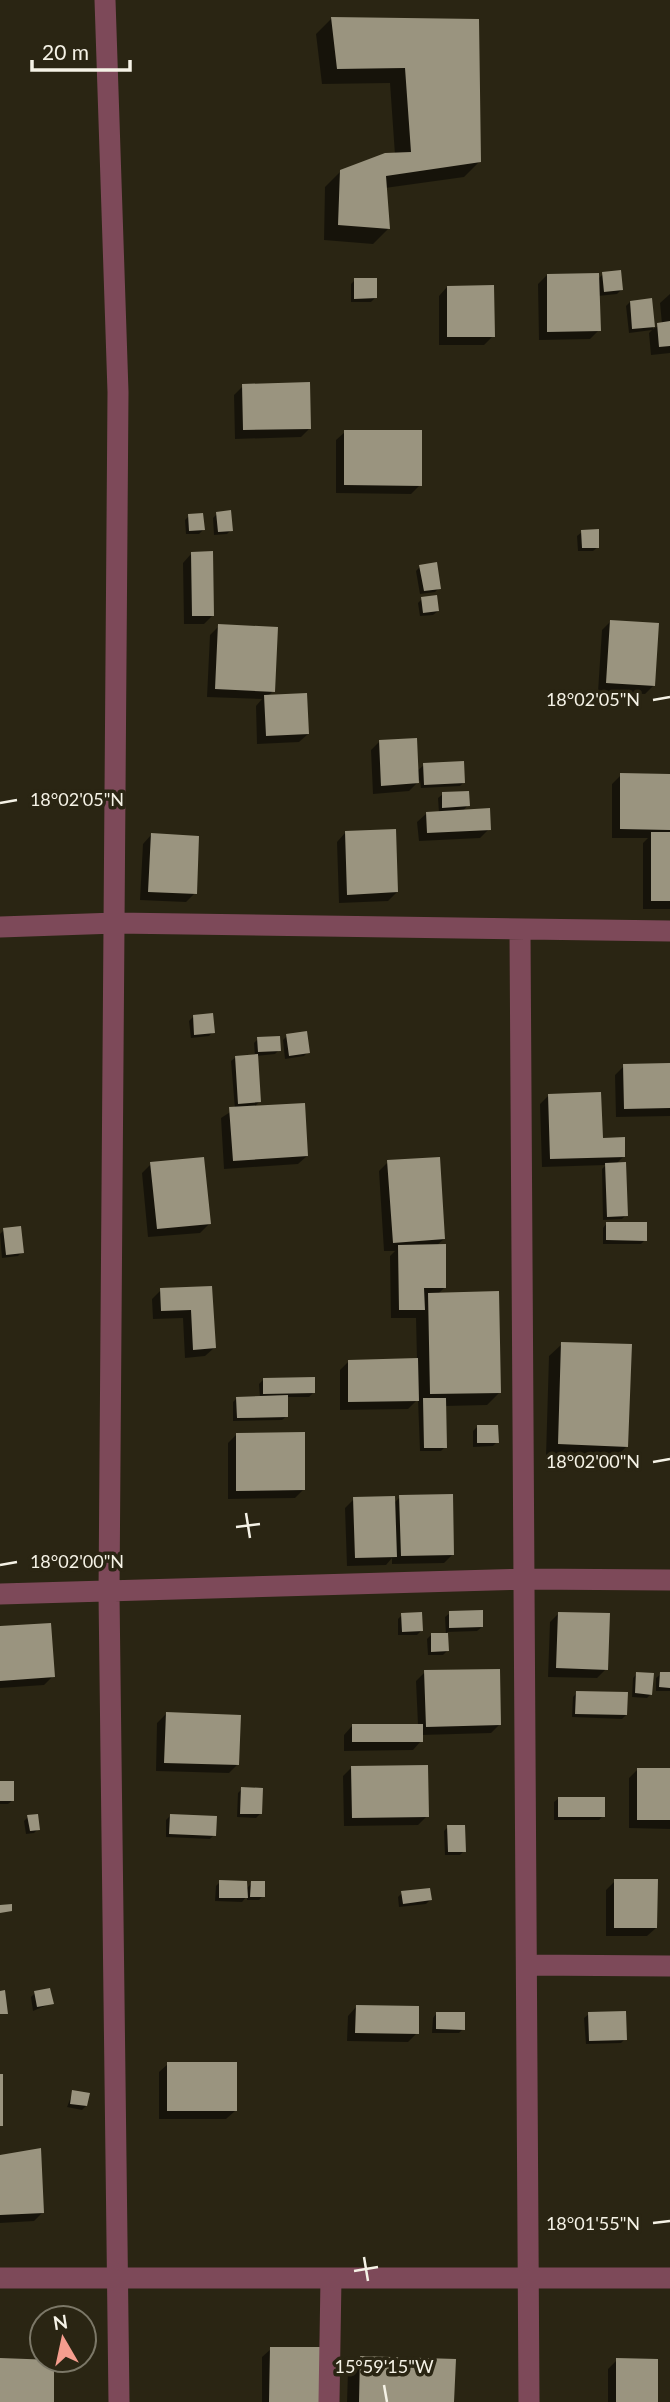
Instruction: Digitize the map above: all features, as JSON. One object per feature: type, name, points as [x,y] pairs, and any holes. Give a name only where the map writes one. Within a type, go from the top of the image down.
[{"type":"street","points":[[105,0],[118,392],[109,1593],[119,2402]]},
{"type":"street","points":[[0,927],[116,923],[520,931],[670,931]]},
{"type":"street","points":[[520,931],[529,2402]]},
{"type":"street","points":[[0,1594],[109,1593],[524,1578],[670,1580]]},
{"type":"street","points":[[527,1965],[670,1966]]},
{"type":"street","points":[[0,2278],[670,2278]]},
{"type":"street","points":[[329,2402],[331,2278]]},
{"type":"building","points":[[331,17],[479,19],[481,162],[386,176],[390,229],[338,225],[340,170],[385,153],[411,152],[405,68],[337,69]]},
{"type":"building","points":[[621,270],[623,290],[604,292],[602,272]]},
{"type":"building","points":[[599,273],[601,331],[547,332],[547,274]]},
{"type":"building","points":[[354,278],[377,278],[377,298],[354,299]]},
{"type":"building","points":[[494,285],[495,337],[447,337],[447,286]]},
{"type":"building","points":[[652,298],[655,327],[632,329],[630,301]]},
{"type":"building","points":[[670,321],[670,346],[659,347],[657,323]]},
{"type":"building","points":[[310,382],[311,429],[243,430],[242,384]]},
{"type":"building","points":[[344,430],[422,430],[422,486],[344,485]]},
{"type":"building","points":[[231,510],[233,531],[218,532],[216,512]]},
{"type":"building","points":[[203,513],[205,530],[189,531],[188,514]]},
{"type":"building","points":[[599,529],[599,548],[582,548],[581,530]]},
{"type":"building","points":[[213,551],[214,616],[192,616],[191,552]]},
{"type":"building","points":[[437,562],[441,589],[424,591],[419,565]]},
{"type":"building","points":[[437,595],[439,611],[423,613],[421,597]]},
{"type":"building","points":[[610,620],[659,623],[655,686],[606,683]]},
{"type":"building","points":[[218,624],[278,627],[275,692],[215,689]]},
{"type":"building","points":[[307,693],[309,734],[266,736],[264,695]]},
{"type":"building","points":[[417,738],[419,783],[381,786],[379,740]]},
{"type":"building","points":[[464,761],[465,783],[424,785],[423,763]]},
{"type":"building","points":[[620,773],[670,774],[670,830],[620,829]]},
{"type":"building","points":[[469,791],[470,806],[442,808],[442,792]]},
{"type":"building","points":[[490,808],[491,830],[427,833],[426,812]]},
{"type":"building","points":[[396,829],[398,892],[347,895],[345,831]]},
{"type":"building","points":[[651,832],[670,832],[670,901],[651,901]]},
{"type":"building","points":[[151,833],[199,836],[197,894],[148,892]]},
{"type":"building","points":[[213,1013],[215,1033],[194,1035],[193,1015]]},
{"type":"building","points":[[307,1031],[310,1053],[289,1056],[286,1034]]},
{"type":"building","points":[[280,1036],[281,1051],[258,1052],[257,1037]]},
{"type":"building","points":[[258,1054],[261,1102],[238,1104],[235,1056]]},
{"type":"building","points":[[670,1063],[670,1108],[624,1109],[623,1064]]},
{"type":"building","points":[[601,1092],[603,1138],[625,1137],[625,1157],[550,1159],[548,1094]]},
{"type":"building","points":[[305,1103],[308,1156],[233,1161],[229,1107]]},
{"type":"building","points":[[204,1157],[211,1224],[157,1229],[150,1162]]},
{"type":"building","points":[[440,1157],[445,1239],[393,1243],[387,1160]]},
{"type":"building","points":[[626,1162],[628,1216],[607,1217],[605,1163]]},
{"type":"building","points":[[606,1222],[647,1222],[647,1241],[606,1240]]},
{"type":"building","points":[[21,1226],[24,1253],[6,1255],[3,1228]]},
{"type":"building","points":[[446,1244],[446,1288],[424,1288],[425,1310],[399,1310],[398,1245]]},
{"type":"building","points":[[212,1286],[216,1348],[193,1350],[191,1310],[161,1311],[160,1288]]},
{"type":"building","points":[[499,1291],[501,1393],[430,1394],[428,1293]]},
{"type":"building","points":[[561,1342],[632,1344],[628,1447],[558,1444]]},
{"type":"building","points":[[418,1358],[419,1401],[348,1402],[348,1360]]},
{"type":"building","points":[[315,1377],[315,1393],[263,1394],[263,1378]]},
{"type":"building","points":[[288,1395],[288,1417],[237,1418],[236,1397]]},
{"type":"building","points":[[423,1398],[446,1398],[447,1448],[424,1448]]},
{"type":"building","points":[[477,1425],[498,1425],[499,1443],[477,1443]]},
{"type":"building","points":[[305,1432],[305,1490],[236,1491],[236,1433]]},
{"type":"building","points":[[453,1494],[454,1555],[401,1556],[399,1495]]},
{"type":"building","points":[[395,1496],[397,1557],[355,1558],[353,1497]]},
{"type":"building","points":[[483,1610],[483,1627],[449,1628],[449,1611]]},
{"type":"building","points":[[422,1612],[423,1631],[402,1632],[401,1613]]},
{"type":"building","points":[[558,1612],[610,1613],[608,1670],[556,1668]]},
{"type":"building","points":[[51,1623],[55,1677],[0,1681],[0,1626]]},
{"type":"building","points":[[431,1633],[448,1633],[449,1651],[431,1652]]},
{"type":"building","points":[[500,1669],[501,1725],[426,1727],[424,1670]]},
{"type":"building","points":[[636,1672],[654,1673],[652,1695],[635,1693]]},
{"type":"building","points":[[660,1672],[670,1672],[670,1688],[659,1687]]},
{"type":"building","points":[[576,1691],[628,1692],[627,1715],[575,1714]]},
{"type":"building","points":[[166,1712],[241,1715],[239,1765],[164,1763]]},
{"type":"building","points":[[352,1724],[423,1724],[423,1742],[352,1742]]},
{"type":"building","points":[[428,1765],[429,1817],[352,1818],[351,1766]]},
{"type":"building","points":[[637,1768],[670,1768],[670,1820],[637,1820]]},
{"type":"building","points":[[0,1781],[14,1781],[14,1801],[0,1801]]},
{"type":"building","points":[[241,1787],[263,1788],[262,1814],[240,1814]]},
{"type":"building","points":[[558,1797],[605,1797],[605,1817],[558,1817]]},
{"type":"building","points":[[38,1814],[40,1830],[30,1831],[27,1815]]},
{"type":"building","points":[[170,1814],[217,1816],[216,1836],[169,1834]]},
{"type":"building","points":[[447,1825],[465,1825],[466,1852],[448,1852]]},
{"type":"building","points":[[614,1879],[658,1879],[657,1928],[614,1928]]},
{"type":"building","points":[[219,1880],[247,1881],[248,1898],[219,1898]]},
{"type":"building","points":[[251,1881],[265,1881],[265,1897],[250,1897]]},
{"type":"building","points":[[430,1888],[432,1900],[403,1904],[401,1891]]},
{"type":"building","points":[[12,1904],[12,1911],[0,1913],[0,1905]]},
{"type":"building","points":[[50,1988],[54,2004],[37,2007],[34,1991]]},
{"type":"building","points":[[5,1990],[8,2014],[0,2014],[0,1991]]},
{"type":"building","points":[[356,2005],[419,2006],[419,2034],[355,2033]]},
{"type":"building","points":[[626,2011],[627,2040],[589,2041],[588,2012]]},
{"type":"building","points":[[436,2012],[465,2012],[465,2030],[436,2029]]},
{"type":"building","points":[[167,2062],[237,2062],[237,2111],[167,2111]]},
{"type":"building","points":[[0,2074],[3,2074],[3,2126],[0,2126]]},
{"type":"building","points":[[72,2090],[90,2093],[87,2106],[70,2104]]},
{"type":"building","points":[[41,2148],[44,2213],[0,2215],[0,2155]]},
{"type":"building","points":[[270,2347],[325,2347],[324,2402],[269,2402]]},
{"type":"building","points":[[360,2356],[456,2359],[454,2402],[359,2402]]},
{"type":"building","points":[[0,2358],[28,2359],[28,2374],[54,2374],[54,2402],[0,2402]]},
{"type":"building","points":[[616,2358],[658,2359],[658,2402],[616,2402]]}]
